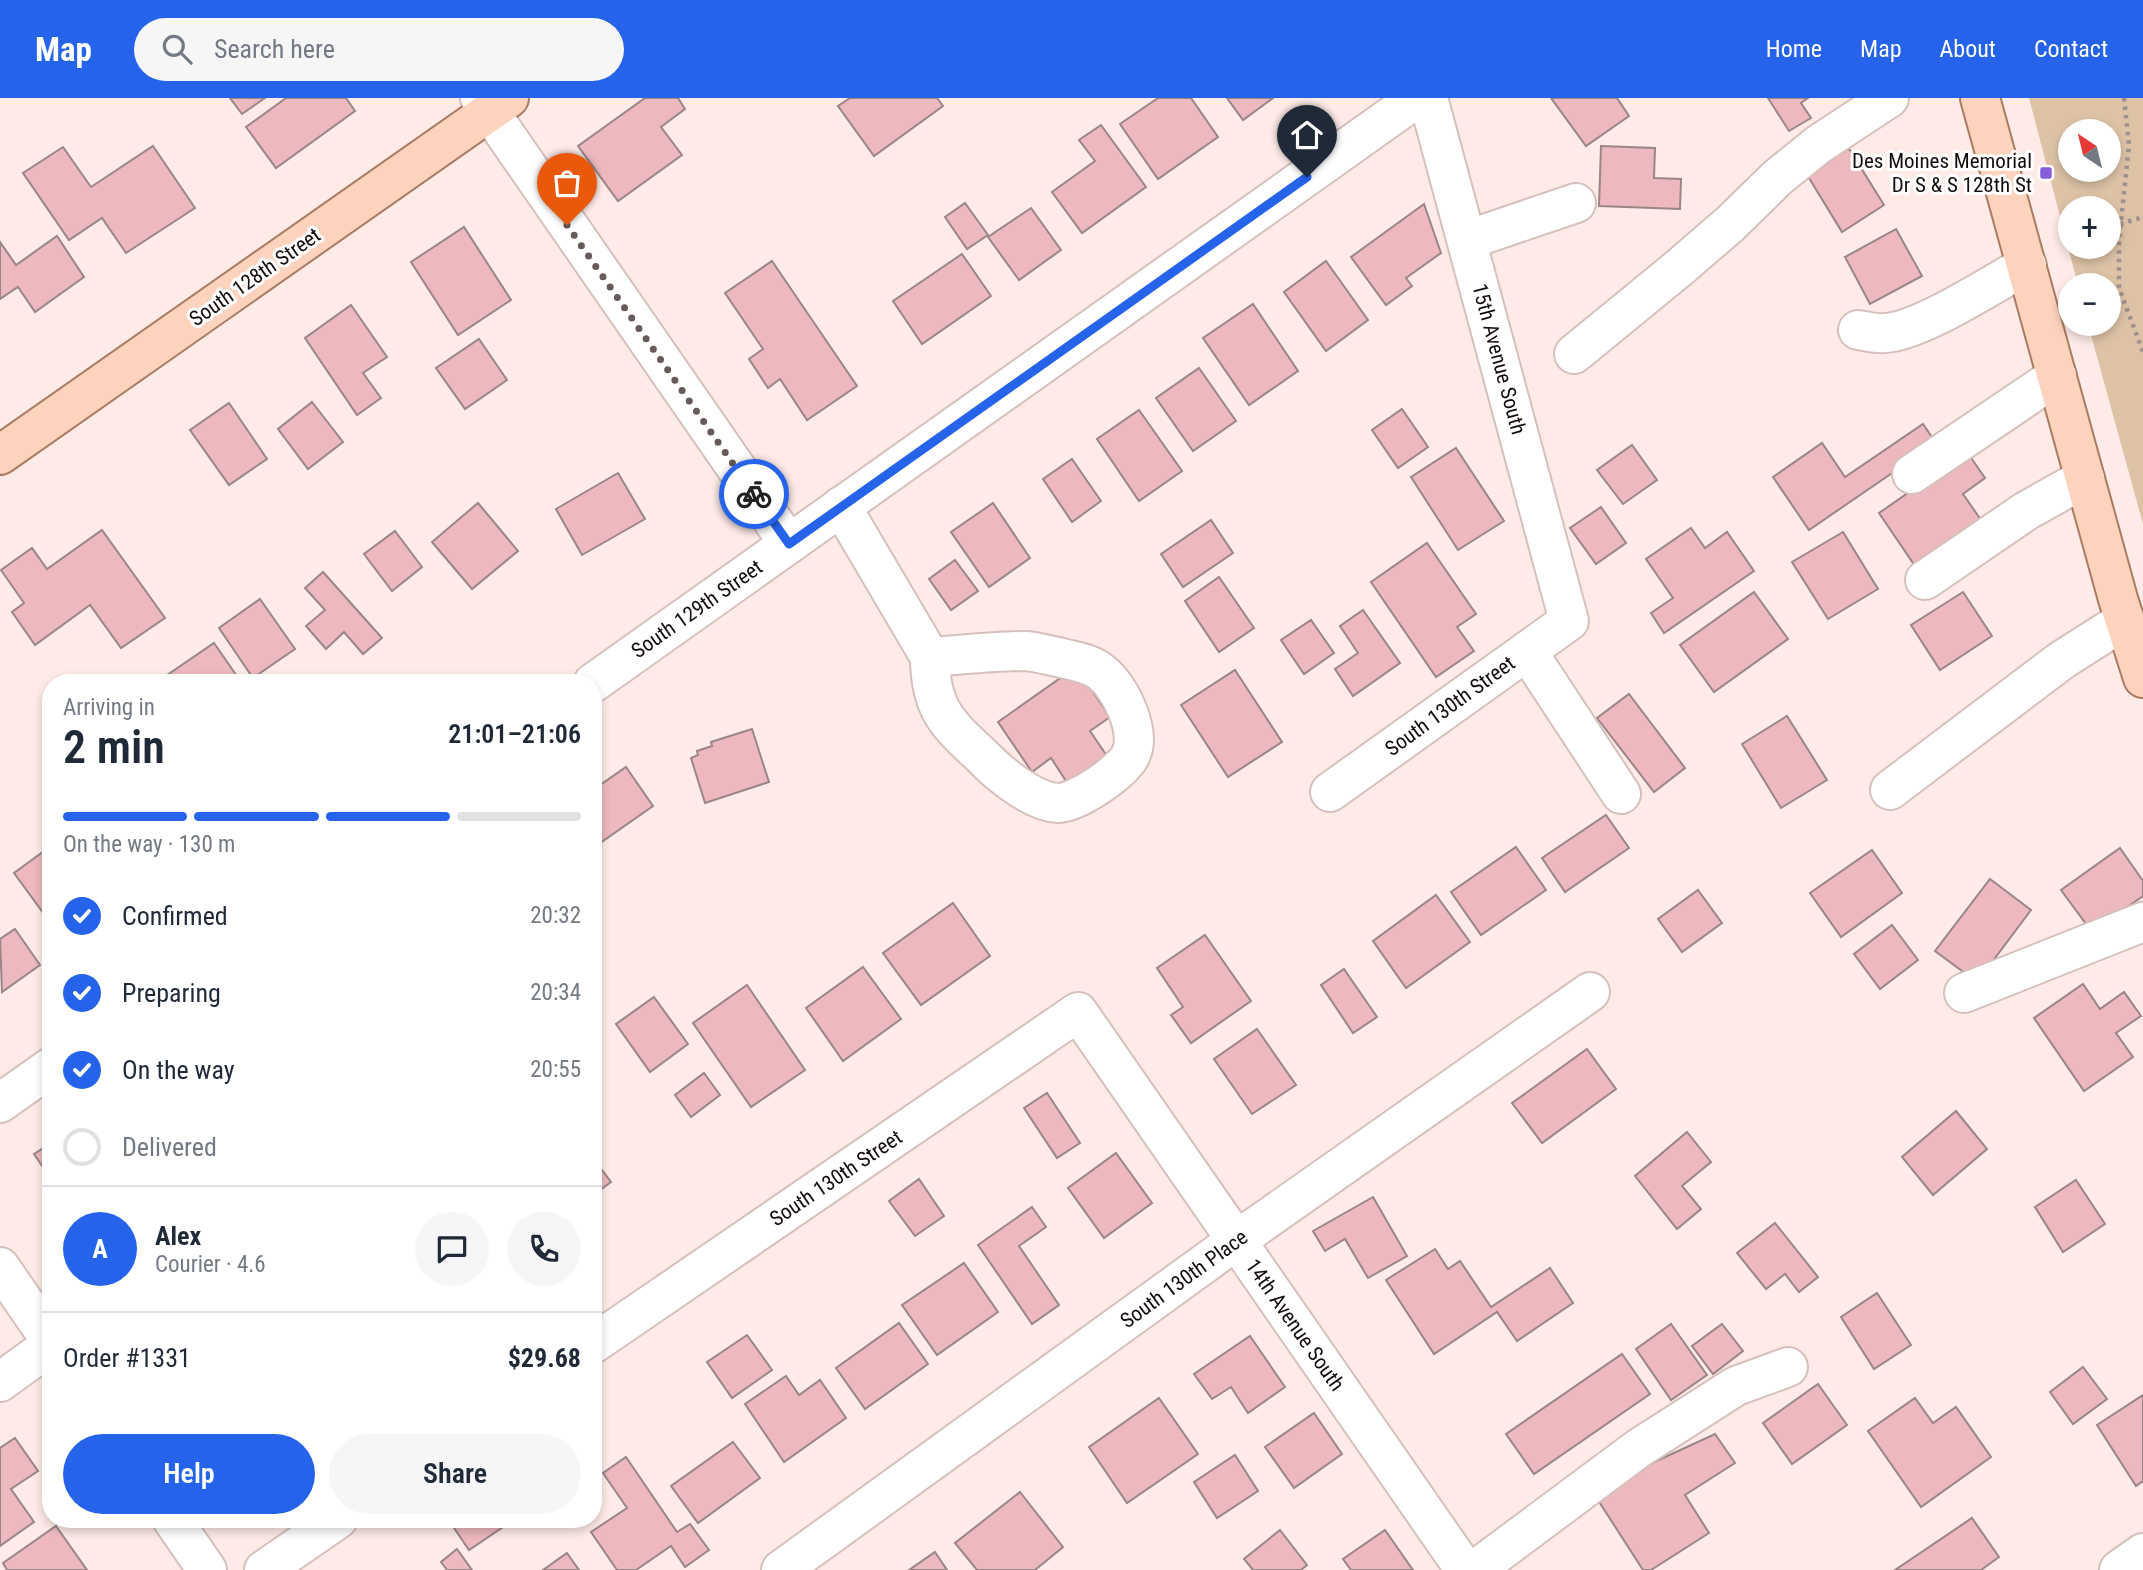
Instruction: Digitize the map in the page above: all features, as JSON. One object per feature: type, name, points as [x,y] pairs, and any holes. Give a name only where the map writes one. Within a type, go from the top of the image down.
[{"type":"main road","points":[[1980,98],[2143,678]]},
{"type":"main road","name":"South 128th Street","points":[[0,455],[493,103]]},
{"type":"street","name":"South 129th Street","points":[[602,677],[1417,98]]},
{"type":"street","name":"15th Avenue South","points":[[1429,98],[1569,621]]},
{"type":"street","points":[[1574,354],[1730,224],[1777,178],[1819,144],[1889,98]]},
{"type":"street","points":[[493,103],[789,544]]},
{"type":"street","points":[[1467,240],[1576,203]]},
{"type":"street","points":[[1858,330],[1885,333],[1913,325],[1938,315],[2027,265]]},
{"type":"street","points":[[1912,474],[2057,376]]},
{"type":"street","points":[[1925,580],[2026,511],[2085,478]]},
{"type":"street","points":[[841,506],[930,657],[934,698],[948,724],[1000,774],[1041,799],[1058,803],[1079,797],[1105,781],[1131,754],[1134,731],[1125,702],[1099,670],[1077,662],[1027,651],[930,657]]},
{"type":"street","points":[[1890,790],[2062,660],[2125,620]]},
{"type":"street","name":"South 130th Street","points":[[1330,792],[1569,621]]},
{"type":"street","points":[[1527,651],[1621,794]]},
{"type":"street","points":[[1964,993],[2143,922]]},
{"type":"street","name":"South 130th Place","points":[[781,1570],[1237,1241],[1590,992]]},
{"type":"street","name":"South 130th Street","points":[[602,1338],[1078,1012]]},
{"type":"street","name":"14th Avenue South","points":[[1078,1012],[1465,1570]]},
{"type":"street","points":[[0,1104],[42,1074]]},
{"type":"street","points":[[0,1268],[42,1330]]},
{"type":"street","points":[[0,1382],[42,1350]]},
{"type":"street","points":[[1475,1570],[1639,1448],[1736,1386],[1788,1367]]},
{"type":"street","points":[[178,1528],[207,1570]]},
{"type":"street","points":[[264,1570],[325,1528]]},
{"type":"street","points":[[2119,1570],[2143,1553]]},
{"type":"path","points":[[2121,215],[2129,145],[2124,98]]},
{"type":"path","points":[[2121,224],[2143,217]]},
{"type":"path","points":[[2119,259],[2119,288],[2143,352]]},
{"type":"shaded area","points":[[2029,98],[2143,98],[2143,524],[2091,336],[2121,336],[2121,273],[2075,273],[2071,259],[2121,259],[2121,196],[2058,196],[2058,209]]},
{"type":"building","points":[[230,98],[265,98],[242,114]]},
{"type":"building","points":[[286,98],[346,98],[355,111],[276,168],[246,127]]},
{"type":"building","points":[[645,98],[678,98],[685,109],[661,127],[682,155],[618,201],[578,146]]},
{"type":"building","points":[[850,98],[937,98],[943,106],[874,156],[838,106]]},
{"type":"building","points":[[1158,98],[1191,98],[1218,137],[1158,179],[1120,124]]},
{"type":"building","points":[[1227,98],[1273,98],[1243,120]]},
{"type":"building","points":[[1551,98],[1617,98],[1629,116],[1586,146]]},
{"type":"building","points":[[1768,98],[1808,98],[1801,103],[1811,118],[1789,131]]},
{"type":"building","points":[[1101,125],[1146,187],[1082,233],[1052,192],[1095,161],[1079,140]]},
{"type":"building","points":[[153,146],[195,208],[126,253],[102,218],[69,240],[23,173],[63,147],[91,187]]},
{"type":"building","points":[[1601,146],[1655,148],[1654,178],[1681,179],[1680,209],[1599,206]]},
{"type":"building","points":[[1848,147],[1884,205],[1842,232],[1806,173]]},
{"type":"building","points":[[965,203],[988,235],[967,249],[945,217]]},
{"type":"building","points":[[1424,204],[1441,253],[1406,278],[1412,286],[1386,305],[1351,257]]},
{"type":"building","points":[[1031,208],[1061,250],[1019,280],[988,237]]},
{"type":"building","points":[[464,227],[511,300],[458,335],[411,262]]},
{"type":"building","points":[[1896,229],[1922,276],[1870,304],[1845,257]]},
{"type":"building","points":[[57,236],[84,277],[35,312],[18,287],[0,299],[0,242],[16,265]]},
{"type":"building","points":[[962,254],[991,296],[922,344],[893,301]]},
{"type":"building","points":[[772,261],[857,386],[807,420],[780,379],[768,388],[749,359],[763,349],[725,293]]},
{"type":"building","points":[[1326,261],[1368,320],[1326,351],[1284,292]]},
{"type":"building","points":[[1253,304],[1298,371],[1249,405],[1203,338]]},
{"type":"building","points":[[351,305],[387,357],[363,373],[381,398],[357,415],[305,338]]},
{"type":"building","points":[[479,339],[507,380],[465,409],[436,368]]},
{"type":"building","points":[[1199,368],[1236,421],[1193,451],[1156,398]]},
{"type":"building","points":[[312,402],[343,442],[308,469],[278,429]]},
{"type":"building","points":[[229,403],[267,459],[229,485],[190,430]]},
{"type":"building","points":[[1402,409],[1428,447],[1398,468],[1372,430]]},
{"type":"building","points":[[1139,410],[1182,471],[1139,501],[1097,439]]},
{"type":"building","points":[[1923,424],[1936,443],[1809,530],[1773,477],[1822,443],[1845,477]]},
{"type":"building","points":[[1632,445],[1657,480],[1623,504],[1597,470]]},
{"type":"building","points":[[1456,448],[1504,521],[1458,550],[1411,477]]},
{"type":"building","points":[[1967,452],[1985,478],[1963,494],[1981,520],[1915,566],[1879,513]]},
{"type":"building","points":[[1072,459],[1101,501],[1072,522],[1043,479]]},
{"type":"building","points":[[618,473],[645,519],[582,555],[556,509]]},
{"type":"building","points":[[478,503],[518,551],[472,589],[432,542]]},
{"type":"building","points":[[993,503],[1030,558],[989,587],[951,532]]},
{"type":"building","points":[[1601,507],[1626,543],[1596,564],[1570,528]]},
{"type":"building","points":[[1211,520],[1233,553],[1183,587],[1161,554]]},
{"type":"building","points":[[1691,528],[1705,548],[1727,532],[1754,571],[1664,633],[1651,613],[1673,598],[1646,559]]},
{"type":"building","points":[[102,530],[165,618],[121,648],[90,605],[35,645],[12,612],[24,603],[1,570],[32,548],[47,569]]},
{"type":"building","points":[[395,531],[422,567],[392,591],[364,554]]},
{"type":"building","points":[[1843,532],[1878,589],[1828,619],[1792,562]]},
{"type":"building","points":[[1427,543],[1476,614],[1457,627],[1474,651],[1436,677],[1371,582]]},
{"type":"building","points":[[955,560],[978,591],[951,610],[929,579]]},
{"type":"building","points":[[323,572],[382,638],[363,654],[344,632],[326,649],[306,626],[325,610],[305,588]]},
{"type":"building","points":[[1219,577],[1254,628],[1219,652],[1185,601]]},
{"type":"building","points":[[1754,592],[1788,639],[1714,692],[1680,645]]},
{"type":"building","points":[[1963,592],[1992,636],[1940,670],[1911,625]]},
{"type":"building","points":[[260,599],[295,649],[259,674],[250,674],[219,628]]},
{"type":"building","points":[[1363,610],[1400,663],[1353,696],[1335,669],[1358,653],[1340,626]]},
{"type":"building","points":[[1311,620],[1334,653],[1304,674],[1281,640]]},
{"type":"building","points":[[214,643],[235,674],[169,674]]},
{"type":"building","points":[[1076,667],[1110,717],[1090,731],[1107,756],[1068,784],[1051,758],[1032,772],[998,722]]},
{"type":"building","points":[[1235,670],[1282,742],[1228,777],[1181,705]]},
{"type":"building","points":[[1629,694],[1685,768],[1654,792],[1597,718]]},
{"type":"building","points":[[1787,716],[1827,780],[1781,808],[1742,744]]},
{"type":"building","points":[[752,729],[769,782],[705,803],[691,758],[698,755],[697,751],[712,746],[711,742]]},
{"type":"building","points":[[626,767],[653,806],[602,842],[602,784]]},
{"type":"building","points":[[1606,815],[1629,848],[1565,892],[1542,858]]},
{"type":"building","points":[[1516,847],[1546,890],[1481,935],[1451,892]]},
{"type":"building","points":[[2120,848],[2143,881],[2143,896],[2092,932],[2061,890]]},
{"type":"building","points":[[1872,850],[1902,893],[1841,937],[1810,893]]},
{"type":"building","points":[[42,853],[42,911],[14,873]]},
{"type":"building","points":[[1990,879],[2031,910],[1977,982],[1935,951]]},
{"type":"building","points":[[1698,890],[1722,923],[1682,952],[1658,919]]},
{"type":"building","points":[[1436,895],[1470,942],[1406,988],[1373,941]]},
{"type":"building","points":[[953,903],[990,956],[921,1005],[883,953]]},
{"type":"building","points":[[1892,925],[1918,960],[1880,989],[1854,954]]},
{"type":"building","points":[[15,929],[40,965],[2,992],[0,939]]},
{"type":"building","points":[[1205,935],[1251,1001],[1191,1043],[1171,1015],[1183,1007],[1157,968]]},
{"type":"building","points":[[863,967],[901,1019],[843,1061],[806,1008]]},
{"type":"building","points":[[1344,969],[1377,1017],[1353,1033],[1321,985]]},
{"type":"building","points":[[2083,984],[2100,1009],[2124,992],[2141,1016],[2116,1033],[2133,1057],[2084,1091],[2034,1018]]},
{"type":"building","points":[[747,985],[805,1070],[751,1107],[693,1023]]},
{"type":"building","points":[[654,997],[688,1044],[650,1072],[616,1024]]},
{"type":"building","points":[[1257,1029],[1296,1085],[1252,1114],[1214,1059]]},
{"type":"building","points":[[1587,1049],[1616,1089],[1542,1143],[1512,1103]]},
{"type":"building","points":[[704,1073],[720,1095],[691,1117],[675,1095]]},
{"type":"building","points":[[1047,1093],[1080,1143],[1057,1158],[1024,1108]]},
{"type":"building","points":[[1956,1111],[1987,1149],[1933,1195],[1902,1157]]},
{"type":"building","points":[[1687,1132],[1711,1162],[1682,1186],[1701,1209],[1677,1229],[1635,1176]]},
{"type":"building","points":[[42,1149],[42,1166],[34,1154]]},
{"type":"building","points":[[1116,1153],[1152,1203],[1104,1238],[1068,1188]]},
{"type":"building","points":[[602,1170],[611,1182],[602,1188]]},
{"type":"building","points":[[919,1179],[944,1216],[915,1236],[889,1201]]},
{"type":"building","points":[[2076,1180],[2105,1224],[2063,1252],[2035,1207]]},
{"type":"building","points":[[1373,1197],[1407,1256],[1368,1278],[1345,1239],[1325,1251],[1313,1231]]},
{"type":"building","points":[[1032,1207],[1046,1227],[1019,1246],[1059,1305],[1032,1324],[978,1245]]},
{"type":"building","points":[[1775,1223],[1818,1277],[1799,1292],[1785,1274],[1766,1289],[1737,1253]]},
{"type":"building","points":[[1435,1249],[1448,1269],[1460,1261],[1491,1307],[1550,1268],[1573,1303],[1517,1341],[1497,1312],[1434,1354],[1386,1280]]},
{"type":"building","points":[[964,1263],[998,1312],[937,1355],[902,1305]]},
{"type":"building","points":[[1877,1293],[1911,1345],[1874,1369],[1841,1317]]},
{"type":"building","points":[[899,1323],[928,1364],[865,1409],[836,1368]]},
{"type":"building","points":[[1671,1324],[1707,1375],[1671,1400],[1636,1349]]},
{"type":"building","points":[[1722,1324],[1743,1351],[1713,1374],[1692,1346]]},
{"type":"building","points":[[747,1335],[772,1370],[732,1398],[707,1362]]},
{"type":"building","points":[[1250,1336],[1285,1387],[1248,1413],[1231,1387],[1212,1399],[1194,1374]]},
{"type":"building","points":[[1622,1354],[1650,1394],[1534,1474],[1506,1434]]},
{"type":"building","points":[[2083,1367],[2107,1399],[2073,1424],[2050,1392]]},
{"type":"building","points":[[786,1376],[799,1395],[820,1380],[846,1418],[784,1462],[745,1404]]},
{"type":"building","points":[[1818,1384],[1847,1425],[1792,1464],[1763,1423]]},
{"type":"building","points":[[2143,1395],[2143,1481],[2136,1486],[2097,1425]]},
{"type":"building","points":[[1159,1398],[1198,1454],[1127,1503],[1089,1447]]},
{"type":"building","points":[[1915,1398],[1933,1423],[1956,1407],[1991,1457],[1921,1507],[1868,1431]]},
{"type":"building","points":[[1314,1413],[1342,1454],[1294,1488],[1265,1447]]},
{"type":"building","points":[[1715,1434],[1735,1463],[1685,1495],[1709,1533],[1651,1570],[1643,1570],[1596,1497],[1639,1469]]},
{"type":"building","points":[[15,1438],[38,1471],[11,1489],[34,1522],[0,1546],[0,1448]]},
{"type":"building","points":[[733,1442],[760,1478],[698,1523],[671,1486]]},
{"type":"building","points":[[1235,1455],[1258,1491],[1217,1518],[1194,1482]]},
{"type":"building","points":[[626,1457],[677,1532],[690,1524],[709,1550],[685,1567],[671,1546],[636,1570],[617,1570],[591,1532],[602,1528],[602,1525],[627,1508],[603,1473]]},
{"type":"building","points":[[1020,1492],[1063,1547],[1035,1570],[977,1570],[955,1543]]},
{"type":"building","points":[[1972,1518],[1999,1557],[1981,1570],[1895,1570]]},
{"type":"building","points":[[53,1528],[57,1528],[87,1570],[7,1570],[3,1563]]},
{"type":"building","points":[[454,1528],[502,1528],[469,1550]]},
{"type":"building","points":[[1280,1530],[1307,1565],[1301,1570],[1253,1570],[1244,1559]]},
{"type":"building","points":[[1385,1530],[1413,1570],[1351,1570],[1343,1559]]},
{"type":"building","points":[[457,1549],[472,1570],[447,1570],[441,1562]]},
{"type":"building","points":[[935,1552],[947,1570],[909,1570]]},
{"type":"building","points":[[567,1553],[579,1570],[543,1570]]},
{"type":"way so far","points":[[567,225],[754,494]]},
{"type":"place","name":"Des Moines Memorial Dr S & S 128th St","points":[[2046,173]]},
{"type":"route","points":[[754,494],[789,544],[1307,177]]}]
